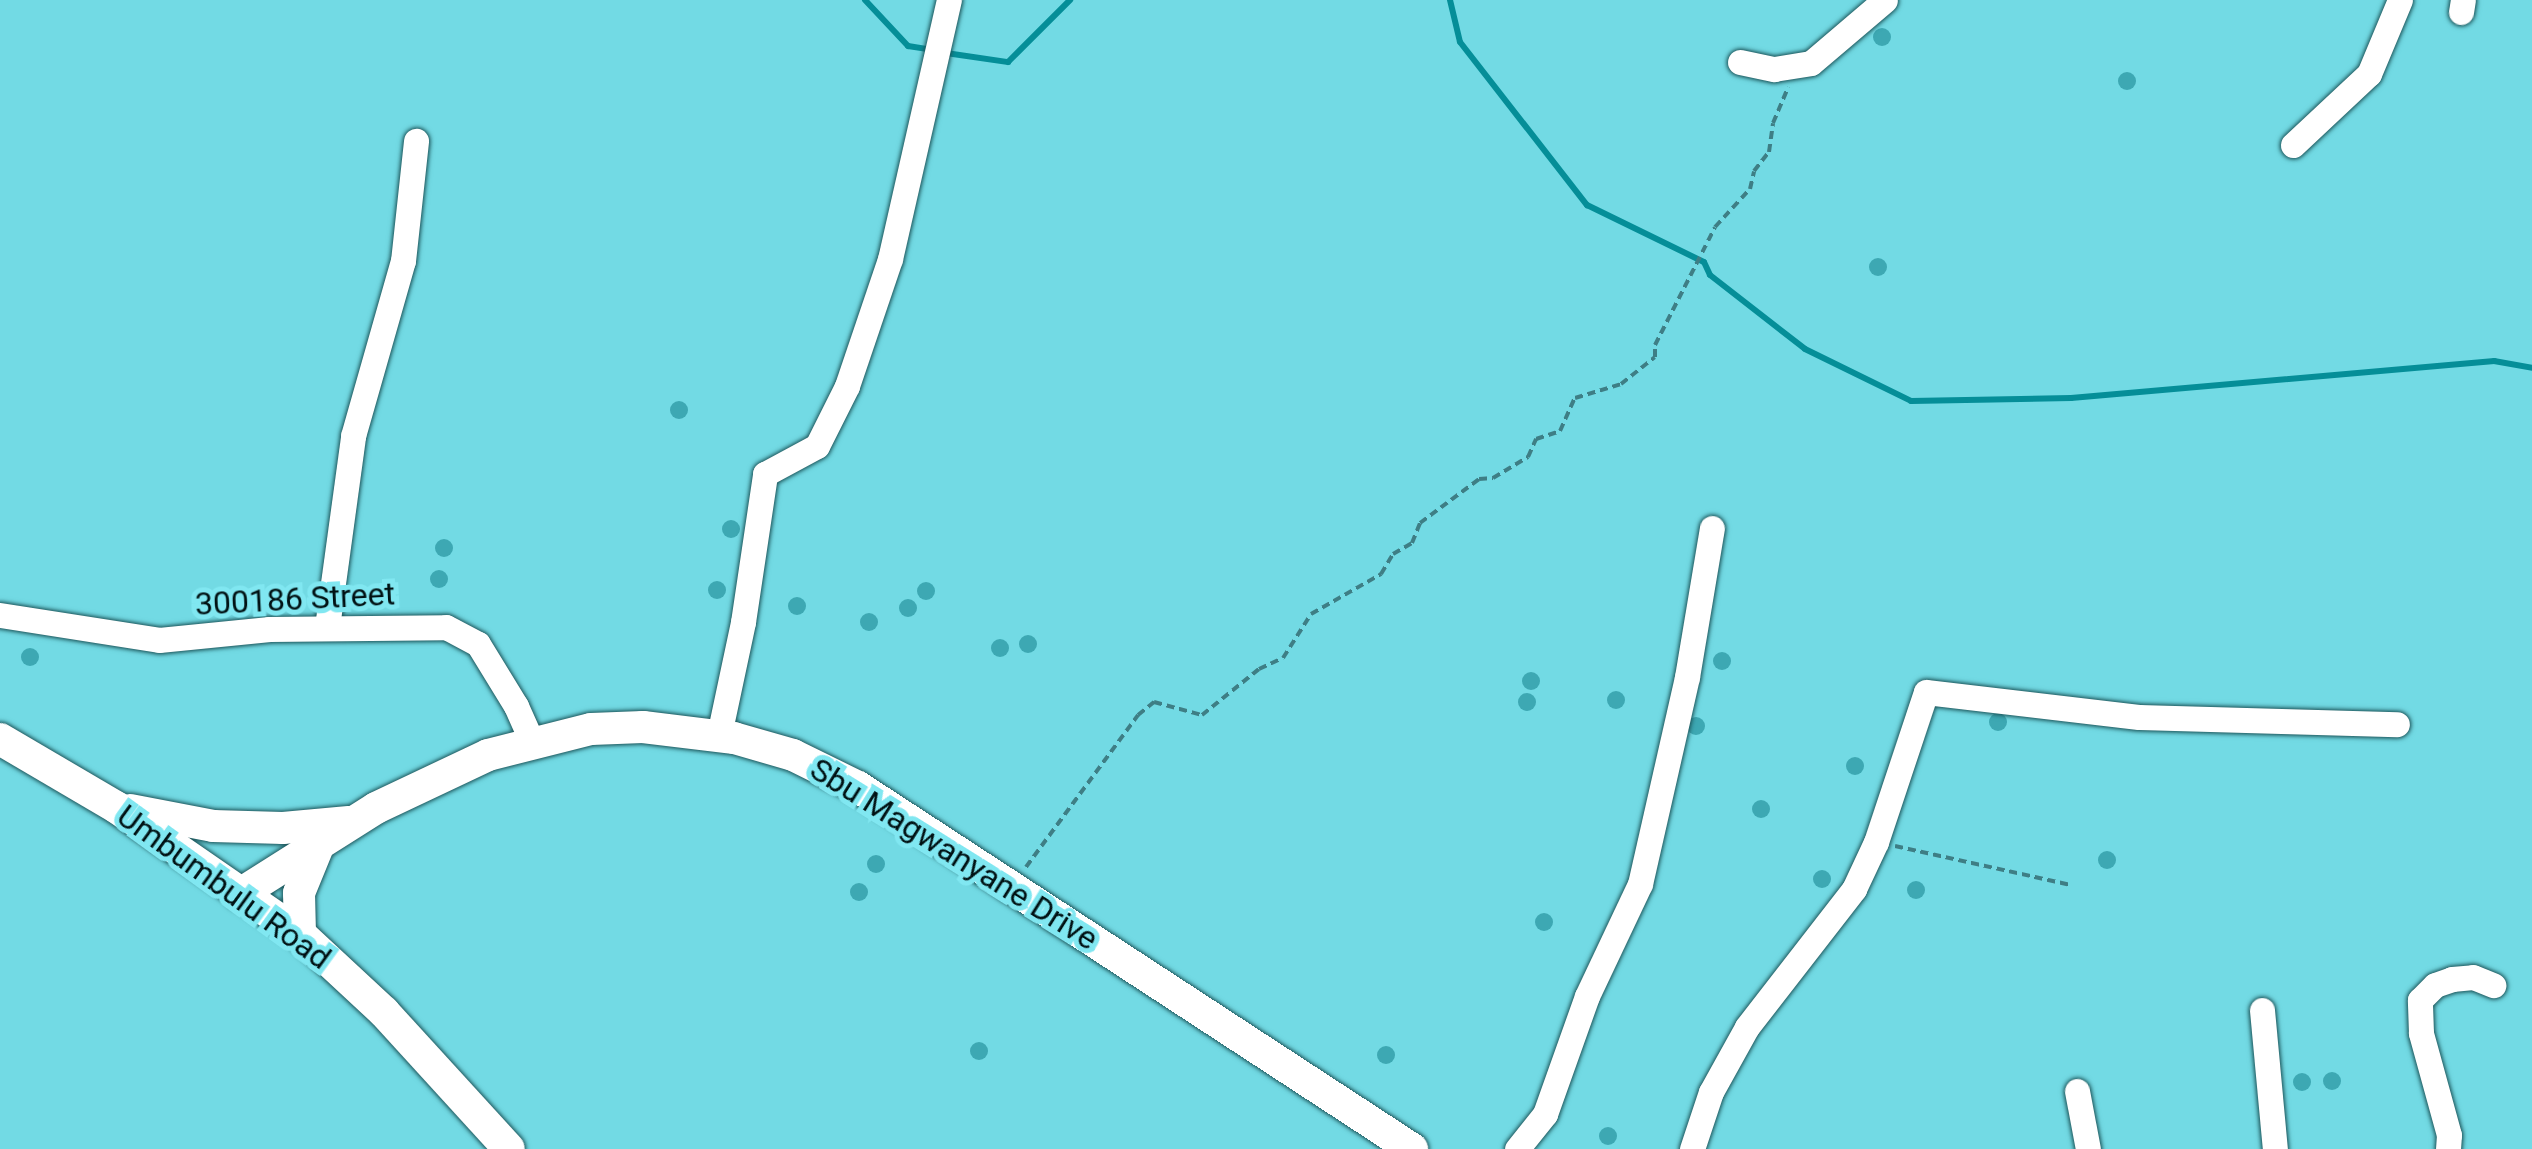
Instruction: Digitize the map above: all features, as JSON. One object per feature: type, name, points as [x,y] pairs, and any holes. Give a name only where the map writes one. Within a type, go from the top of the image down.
[{"type":"main road","name":"Sbu Magwanyane Drive","points":[[240,894],[429,780],[532,742],[590,729],[644,727],[719,735],[793,755],[858,788],[1412,1149]]},
{"type":"main road","name":"Umbumbulu Road","points":[[0,740],[116,807],[300,934],[384,1012],[510,1149]]},
{"type":"main road","points":[[116,807],[214,826],[283,828],[356,821]]},
{"type":"main road","points":[[300,934],[300,893],[319,844]]},
{"type":"street","points":[[719,735],[744,622],[765,474],[817,446],[854,368],[890,259],[948,0]]},
{"type":"street","points":[[1740,62],[1774,70],[1796,68],[1831,50],[1885,0]]},
{"type":"street","points":[[2293,145],[2369,74],[2400,0]]},
{"type":"street","points":[[327,627],[353,436],[403,261],[416,141]]},
{"type":"street","points":[[1517,1149],[1544,1114],[1587,996],[1640,884],[1688,677],[1712,528]]},
{"type":"street","name":"300186 Street","points":[[0,615],[159,640],[327,627],[446,627],[470,636],[495,669],[532,742]]},
{"type":"street","points":[[1692,1149],[1722,1069],[1772,990],[1854,889],[1876,842],[1926,692],[2139,717],[2397,724]]},
{"type":"street","points":[[2448,1149],[2448,1135],[2420,1033],[2420,1000],[2435,986],[2452,978],[2473,977],[2493,985]]},
{"type":"street","points":[[2262,1010],[2275,1149]]},
{"type":"street","points":[[2077,1091],[2088,1149]]},
{"type":"path","points":[[1011,887],[1138,715],[1154,702],[1202,714],[1259,669],[1283,658],[1312,614],[1381,574],[1393,554],[1412,543],[1420,523],[1479,479],[1492,478],[1528,457],[1536,439],[1566,426],[1576,398],[1621,384],[1649,363],[1704,257],[1715,227],[1750,190],[1754,171],[1769,152],[1773,123],[1796,68]]},
{"type":"path","points":[[1876,842],[2071,885]]},
{"type":"building","points":[[1882,28],[1889,30],[1889,44],[1882,46],[1875,44],[1873,37],[1875,30]]},
{"type":"building","points":[[2127,72],[2134,74],[2134,88],[2127,90],[2120,88],[2118,81],[2120,74]]},
{"type":"building","points":[[1878,258],[1885,260],[1885,274],[1878,276],[1871,274],[1869,267],[1871,260]]},
{"type":"building","points":[[679,401],[686,403],[686,417],[679,419],[672,417],[670,410],[672,403]]},
{"type":"building","points":[[731,520],[738,522],[738,536],[731,538],[724,536],[722,529],[724,522]]},
{"type":"building","points":[[444,539],[451,541],[451,555],[444,557],[437,555],[435,548],[437,541]]},
{"type":"building","points":[[439,570],[446,572],[446,586],[439,588],[432,586],[430,579],[432,572]]},
{"type":"building","points":[[717,581],[724,583],[724,597],[717,599],[710,597],[708,590],[710,583]]},
{"type":"building","points":[[926,582],[933,584],[933,598],[926,600],[919,598],[917,591],[919,584]]},
{"type":"building","points":[[797,597],[804,599],[804,613],[797,615],[790,613],[788,606],[790,599]]},
{"type":"building","points":[[908,599],[915,601],[915,615],[908,617],[901,615],[899,608],[901,601]]},
{"type":"building","points":[[869,613],[876,615],[876,629],[869,631],[862,629],[860,622],[862,615]]},
{"type":"building","points":[[1028,635],[1035,637],[1035,651],[1028,653],[1021,651],[1019,644],[1021,637]]},
{"type":"building","points":[[1000,639],[1007,641],[1007,655],[1000,657],[993,655],[991,648],[993,641]]},
{"type":"building","points":[[30,648],[37,650],[37,664],[30,666],[23,664],[21,657],[23,650]]},
{"type":"building","points":[[1722,652],[1729,654],[1729,668],[1722,670],[1715,668],[1713,661],[1715,654]]},
{"type":"building","points":[[1531,672],[1538,674],[1538,688],[1531,690],[1524,688],[1522,681],[1524,674]]},
{"type":"building","points":[[1616,691],[1623,693],[1623,707],[1616,709],[1609,707],[1607,700],[1609,693]]},
{"type":"building","points":[[1527,693],[1534,695],[1534,709],[1527,711],[1520,709],[1518,702],[1520,695]]},
{"type":"building","points":[[1998,713],[2005,715],[2005,729],[1998,731],[1991,729],[1989,722],[1991,715]]},
{"type":"building","points":[[1696,717],[1703,719],[1703,733],[1696,735],[1689,733],[1687,726],[1689,719]]},
{"type":"building","points":[[1855,757],[1862,759],[1862,773],[1855,775],[1848,773],[1846,766],[1848,759]]},
{"type":"building","points":[[1761,800],[1768,802],[1768,816],[1761,818],[1754,816],[1752,809],[1754,802]]},
{"type":"building","points":[[2107,851],[2114,853],[2114,867],[2107,869],[2100,867],[2098,860],[2100,853]]},
{"type":"building","points":[[876,855],[883,857],[883,871],[876,873],[869,871],[867,864],[869,857]]},
{"type":"building","points":[[1822,870],[1829,872],[1829,886],[1822,888],[1815,886],[1813,879],[1815,872]]},
{"type":"building","points":[[1916,881],[1923,883],[1923,897],[1916,899],[1909,897],[1907,890],[1909,883]]},
{"type":"building","points":[[859,883],[866,885],[866,899],[859,901],[852,899],[850,892],[852,885]]},
{"type":"building","points":[[1544,913],[1551,915],[1551,929],[1544,931],[1537,929],[1535,922],[1537,915]]},
{"type":"building","points":[[979,1042],[986,1044],[986,1058],[979,1060],[972,1058],[970,1051],[972,1044]]},
{"type":"building","points":[[1386,1046],[1393,1048],[1393,1062],[1386,1064],[1379,1062],[1377,1055],[1379,1048]]},
{"type":"building","points":[[2332,1072],[2339,1074],[2339,1088],[2332,1090],[2325,1088],[2323,1081],[2325,1074]]},
{"type":"building","points":[[2302,1073],[2309,1075],[2309,1089],[2302,1091],[2295,1089],[2293,1082],[2295,1075]]},
{"type":"building","points":[[1608,1127],[1615,1129],[1615,1143],[1608,1145],[1601,1143],[1599,1136],[1601,1129]]},
{"type":"waterway","points":[[865,0],[908,46],[928,49]]},
{"type":"waterway","points":[[946,53],[1008,62],[1070,0]]},
{"type":"waterway","points":[[1450,0],[1460,42],[1587,205],[1704,262],[1710,275],[1805,349],[1911,401],[2071,398],[2494,361],[2532,368]]}]
